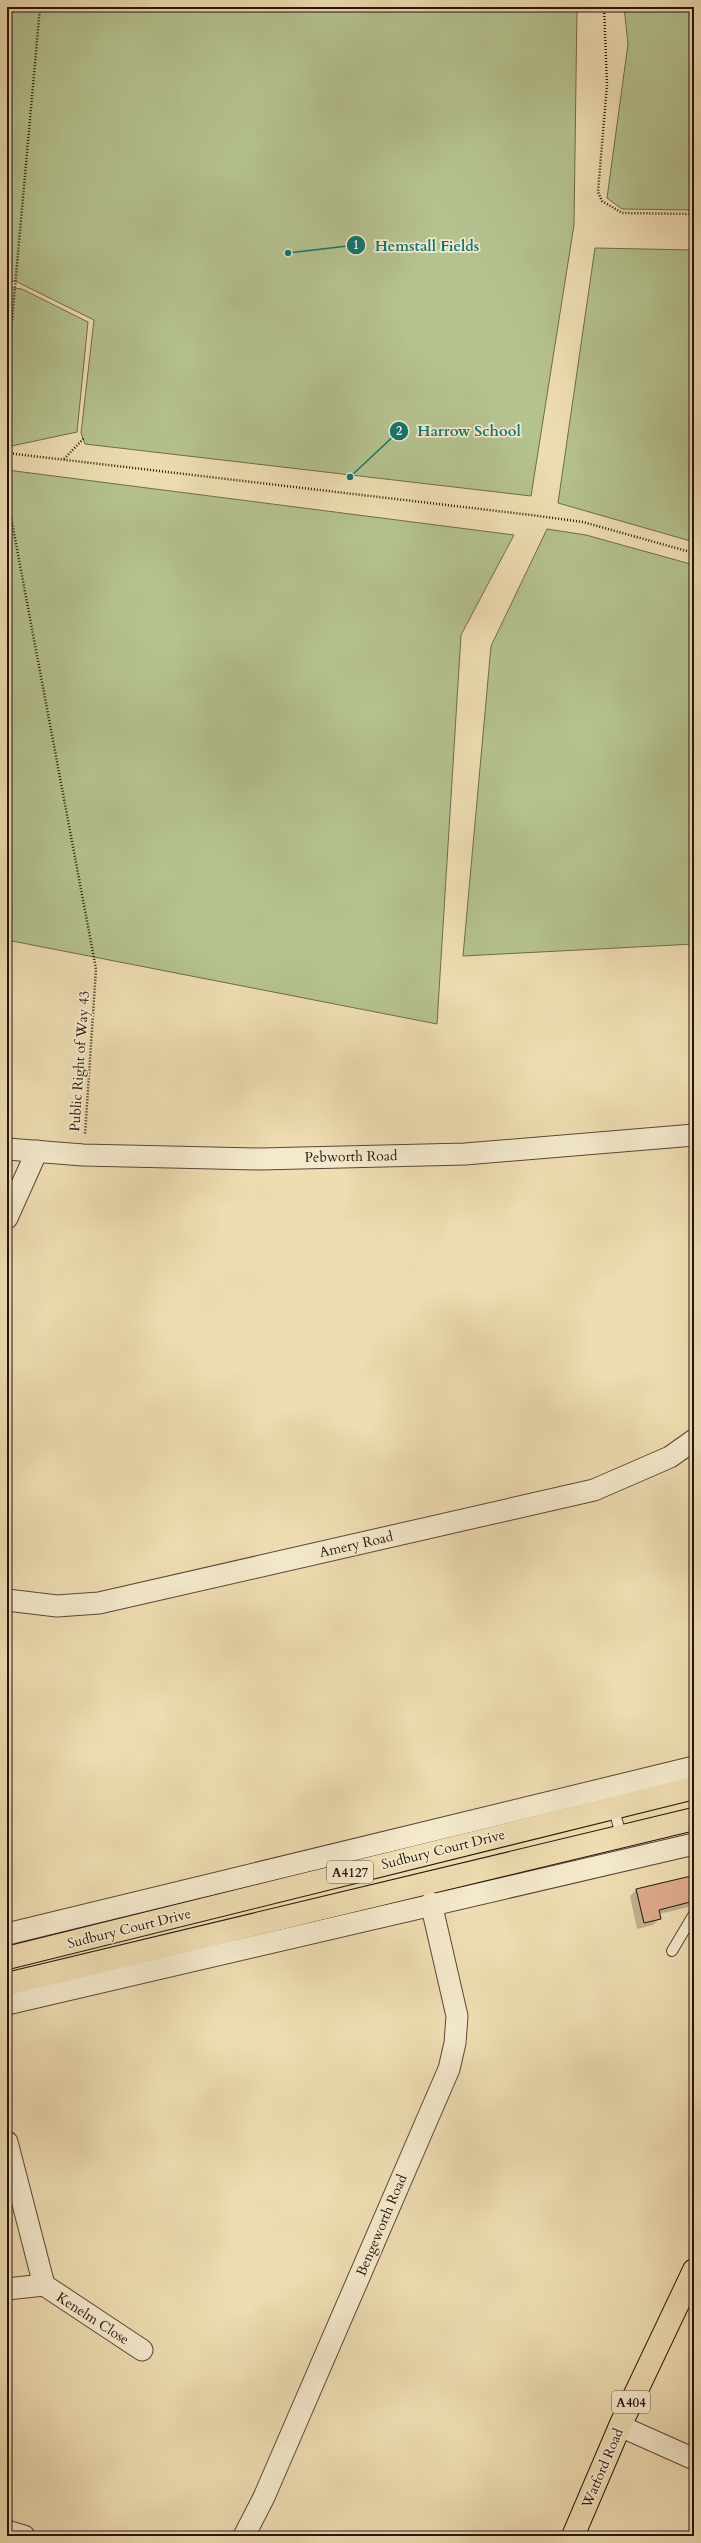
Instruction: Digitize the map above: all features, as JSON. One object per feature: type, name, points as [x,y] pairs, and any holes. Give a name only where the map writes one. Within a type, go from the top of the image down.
[{"type":"main road","name":"Sudbury Court Drive","points":[[7,1958],[612,1806],[694,1788]]},
{"type":"main road","name":"Sudbury Court Drive","points":[[7,1984],[55,1983],[96,1961],[621,1835],[694,1819]]},
{"type":"main road","name":"Watford Road","points":[[573,2536],[620,2426],[694,2270]]},
{"type":"street","name":"Pebworth Road","points":[[7,1149],[83,1155],[261,1159],[465,1154],[694,1135]]},
{"type":"street","points":[[7,1218],[37,1151]]},
{"type":"street","name":"Amery Road","points":[[7,1600],[57,1606],[99,1603],[594,1490],[670,1457],[694,1440]]},
{"type":"street","name":"Sudbury Court Drive","points":[[7,1934],[694,1767]]},
{"type":"street","name":"Sudbury Court Drive","points":[[7,2004],[55,1983],[338,1926],[431,1903],[694,1844]]},
{"type":"street","name":"Bengeworth Road","points":[[244,2536],[267,2490],[449,2069],[455,2043],[457,2016],[431,1903]]},
{"type":"street","name":"Kenelm Close","points":[[7,2142],[44,2285]]},
{"type":"street","name":"Kenelm Close","points":[[7,2289],[44,2285],[142,2350]]},
{"type":"street","points":[[620,2426],[694,2459]]},
{"type":"street","points":[[7,2531],[24,2536]]},
{"type":"lane","points":[[612,1806],[621,1835]]},
{"type":"lane","points":[[333,1904],[338,1926]]},
{"type":"lane","points":[[672,1951],[694,1914]]},
{"type":"lane","points":[[89,1938],[96,1961]]},
{"type":"path","points":[[7,377],[40,7]]},
{"type":"path","points":[[604,7],[607,85],[598,192],[602,201],[622,213],[694,214]]},
{"type":"path","points":[[64,460],[84,438]]},
{"type":"path","points":[[7,453],[583,522],[694,553]]},
{"type":"path","name":"Public Right of Way 43","points":[[7,496],[96,969],[83,1155]]},
{"type":"green space","points":[[7,7],[577,7],[574,225],[531,496],[85,444],[81,433],[94,320],[15,281],[7,283]]},
{"type":"green space","points":[[624,7],[694,7],[694,210],[622,209],[607,198],[628,44]]},
{"type":"green space","points":[[595,248],[694,250],[694,542],[558,503]]},
{"type":"green space","points":[[7,287],[22,289],[88,322],[77,432],[7,447]]},
{"type":"green space","points":[[7,470],[514,535],[461,635],[437,1024],[7,940]]},
{"type":"green space","points":[[547,529],[586,535],[694,565],[694,944],[463,956],[491,646]]},
{"type":"building","points":[[691,1876],[694,1901],[659,1910],[661,1919],[644,1923],[636,1889]]},
{"type":"place","name":"Hemstall Fields","points":[[288,253]]},
{"type":"place","name":"Harrow School","points":[[350,477]]}]
